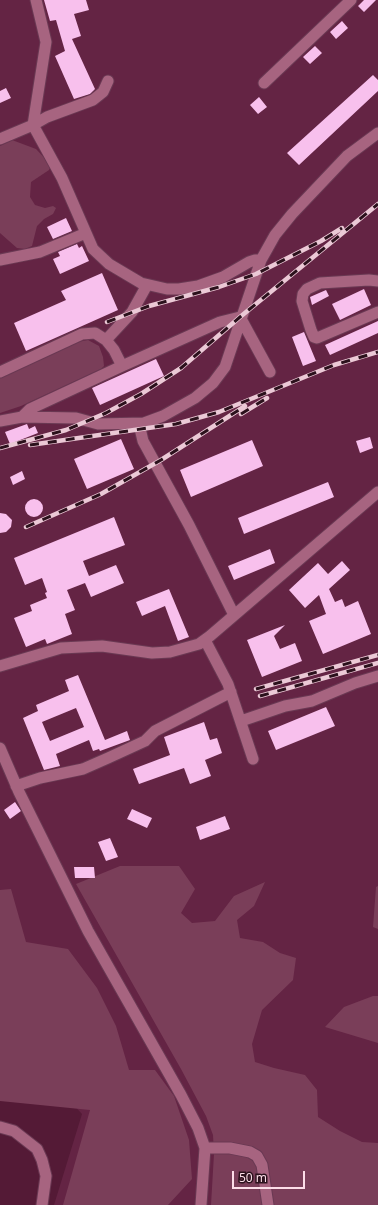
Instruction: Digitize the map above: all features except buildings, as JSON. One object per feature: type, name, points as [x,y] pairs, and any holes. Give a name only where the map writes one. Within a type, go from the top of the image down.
[{"type":"street","points":[[36,0],[46,42],[33,124],[62,178],[93,249],[109,264],[147,285],[167,290],[198,286],[223,277],[255,260],[261,260]]},
{"type":"street","points":[[264,83],[351,0]]},
{"type":"street","points":[[0,139],[47,117],[93,100],[103,92],[108,81]]},
{"type":"street","points":[[0,421],[22,417],[76,418],[98,424],[139,424],[174,411],[195,398],[213,383],[225,367],[240,317],[261,260],[275,235],[347,156],[378,134]]},
{"type":"street","points":[[0,260],[40,252],[86,233]]},
{"type":"street","points":[[378,281],[369,280],[320,283],[307,289],[302,301],[310,330],[314,337],[317,338],[378,312]]},
{"type":"street","points":[[106,340],[132,312],[147,285]]},
{"type":"street","points":[[22,417],[30,409],[122,366],[220,322],[240,317]]},
{"type":"street","points":[[240,317],[270,372]]},
{"type":"street","points":[[0,372],[82,334],[95,333],[106,340],[114,350],[122,366]]},
{"type":"street","points":[[139,424],[143,441],[189,525],[234,616]]},
{"type":"street","points":[[0,666],[61,648],[102,646],[152,653],[170,652],[198,644],[234,616],[378,492]]},
{"type":"street","points":[[204,640],[231,692],[253,759]]},
{"type":"street","points":[[241,721],[286,706],[312,701],[355,683],[378,676]]},
{"type":"street","points":[[16,786],[40,778],[83,769],[145,741],[156,732],[231,692]]},
{"type":"street","points":[[0,748],[16,786],[88,931],[181,1095],[198,1128],[205,1148],[201,1205]]},
{"type":"street","points":[[0,1127],[14,1131],[36,1149],[42,1160],[46,1176],[42,1205]]},
{"type":"street","points":[[205,1148],[230,1148],[250,1152],[257,1156],[262,1165],[268,1205]]},
{"type":"shaded area","points":[[0,0],[378,0],[378,1205],[54,1205],[82,1114],[0,1027]]},
{"type":"shaded area","points":[[12,140],[36,149],[51,165],[49,170],[31,182],[30,197],[35,205],[45,208],[53,206],[56,208],[53,214],[44,219],[37,226],[32,246],[25,249],[17,248],[0,233],[0,146]]},
{"type":"shaded area","points":[[88,340],[99,346],[103,357],[104,366],[101,369],[21,406],[0,413],[0,376],[77,342]]},
{"type":"shaded area","points":[[120,866],[179,866],[195,889],[181,913],[192,923],[215,921],[234,896],[265,882],[254,906],[237,920],[240,938],[263,942],[280,953],[296,958],[293,980],[262,1010],[252,1044],[255,1062],[305,1075],[317,1090],[318,1117],[340,1131],[362,1142],[378,1143],[378,1205],[211,1205],[214,1154],[213,1135],[206,1116],[76,884]]},
{"type":"shaded area","points":[[378,886],[378,929],[373,927],[376,887]]},
{"type":"shaded area","points":[[11,889],[26,942],[68,949],[97,988],[116,1026],[129,1070],[155,1070],[174,1096],[189,1140],[192,1179],[168,1205],[63,1205],[90,1110],[0,1101],[0,890]]},
{"type":"shaded area","points":[[373,996],[378,996],[378,1043],[325,1027],[344,1007]]},
{"type":"railway","points":[[0,448],[66,430],[106,413],[141,394],[181,368],[240,317],[378,204]]},
{"type":"railway","points":[[107,322],[149,306],[219,287],[256,274],[321,241],[342,228]]},
{"type":"railway","points":[[30,445],[176,424],[219,412],[334,365],[378,352]]},
{"type":"railway","points":[[241,414],[267,398]]},
{"type":"railway","points":[[26,527],[101,494],[161,460],[245,406]]},
{"type":"railway","points":[[256,689],[378,655]]},
{"type":"railway","points":[[260,696],[378,663]]}]
